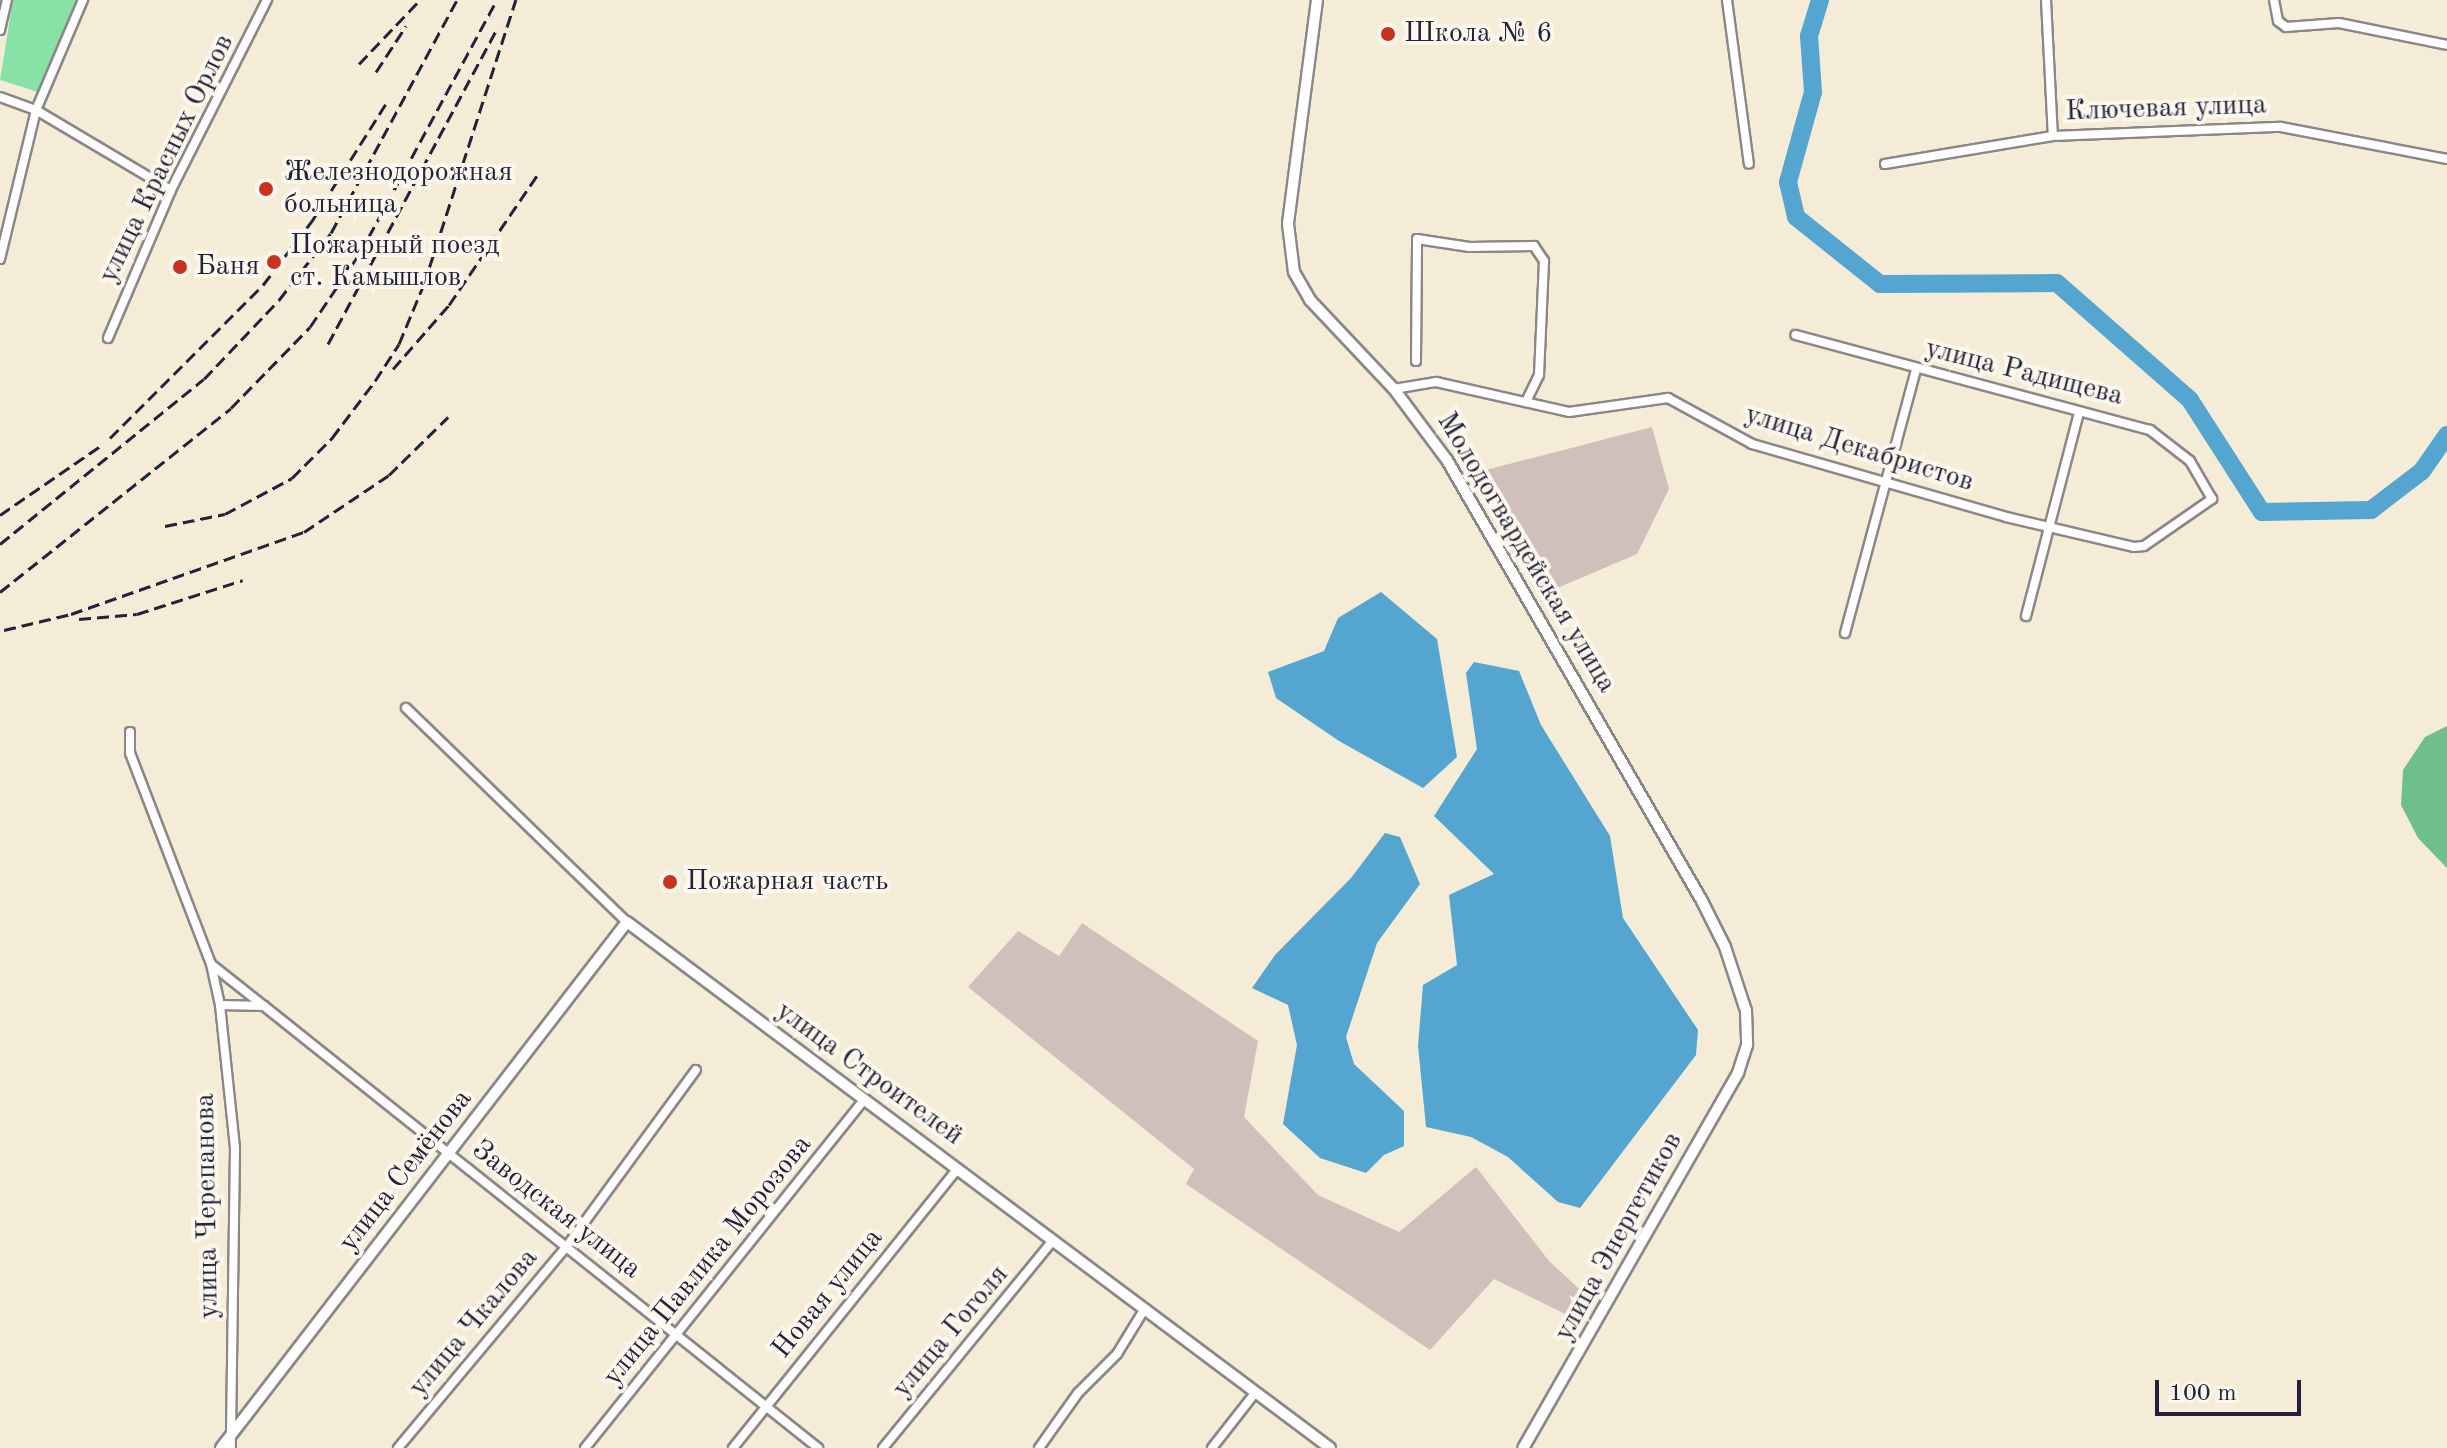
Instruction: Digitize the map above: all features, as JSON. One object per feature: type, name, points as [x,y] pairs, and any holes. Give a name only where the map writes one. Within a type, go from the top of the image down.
[{"type":"street","points":[[0,30],[7,0]]},
{"type":"street","points":[[0,259],[36,110],[83,0]]},
{"type":"street","name":"улица Красных Орлов","points":[[108,338],[171,190],[267,0]]},
{"type":"street","name":"Молодогвардейская улица","points":[[1317,0],[1289,253],[1310,300],[1394,389],[1455,473],[1702,901],[1742,995],[1747,1045]]},
{"type":"street","points":[[1727,0],[1749,164]]},
{"type":"street","points":[[2046,0],[2053,136]]},
{"type":"street","points":[[2274,0],[2278,21],[2297,27],[2339,23],[2447,45]]},
{"type":"street","points":[[0,97],[36,110],[171,190]]},
{"type":"street","name":"Ключевая улица","points":[[1885,164],[2053,136],[2281,127],[2447,159]]},
{"type":"street","points":[[1416,361],[1417,239],[1469,247],[1534,246],[1542,251],[1544,261],[1539,375],[1526,402]]},
{"type":"street","name":"улица Радищева","points":[[1795,335],[2079,413],[2120,420],[2167,440],[2190,461],[2212,499]]},
{"type":"street","points":[[1845,633],[1916,369]]},
{"type":"street","name":"улица Декабристов","points":[[1394,389],[1436,382],[1584,412],[1668,398],[1752,444],[2047,527],[2144,546],[2212,499]]},
{"type":"street","points":[[2026,616],[2079,413]]},
{"type":"street","name":"улица Строителей","points":[[406,708],[627,922],[1051,1243],[1330,1448]]},
{"type":"street","points":[[130,732],[130,753],[153,821],[211,964]]},
{"type":"street","name":"улица Семёнова","points":[[221,1448],[627,922]]},
{"type":"street","name":"улица Черепанова","points":[[211,964],[220,1005],[235,1148],[231,1448]]},
{"type":"street","name":"Заводская улица","points":[[211,964],[818,1448]]},
{"type":"street","points":[[220,1005],[264,1006]]},
{"type":"street","name":"улица Энергетиков","points":[[1523,1448],[1708,1127],[1747,1045]]},
{"type":"street","name":"улица Чкалова","points":[[398,1448],[567,1246],[696,1070]]},
{"type":"street","name":"улица Павлика Морозова","points":[[585,1448],[864,1100]]},
{"type":"street","name":"Новая улица","points":[[733,1448],[766,1404],[929,1211],[957,1169]]},
{"type":"street","name":"улица Гоголя","points":[[883,1448],[1051,1243]]},
{"type":"street","points":[[1039,1448],[1078,1393],[1117,1354],[1144,1310]]},
{"type":"street","points":[[1212,1448],[1255,1393]]},
{"type":"shaded area","points":[[1652,427],[1669,489],[1637,554],[1548,592],[1482,471]]},
{"type":"shaded area","points":[[1082,923],[1258,1041],[1244,1117],[1318,1195],[1399,1232],[1476,1167],[1549,1261],[1587,1296],[1571,1317],[1494,1279],[1430,1350],[1186,1184],[1194,1169],[968,987],[1018,931],[1059,956]]},
{"type":"green space","points":[[13,0],[78,0],[38,92],[0,80]]},
{"type":"green space","points":[[2447,726],[2447,868],[2418,838],[2401,805],[2403,770],[2425,737]]},
{"type":"water","points":[[1381,592],[1437,639],[1457,757],[1423,788],[1339,741],[1276,698],[1268,672],[1324,651],[1338,618]]},
{"type":"water","points":[[1474,662],[1519,671],[1541,725],[1610,836],[1623,918],[1698,1030],[1696,1055],[1580,1208],[1558,1202],[1508,1157],[1471,1137],[1426,1127],[1418,1046],[1423,985],[1457,965],[1449,895],[1494,874],[1434,816],[1477,749],[1466,673]]},
{"type":"water","points":[[1385,833],[1400,837],[1420,884],[1377,943],[1346,1037],[1354,1064],[1404,1111],[1404,1146],[1384,1155],[1366,1173],[1320,1158],[1283,1124],[1297,1045],[1288,1005],[1252,988],[1275,955],[1351,878]]},
{"type":"waterway","points":[[1820,0],[1809,36],[1813,92],[1788,182],[1796,217],[1880,284],[2057,283],[2190,400],[2262,512],[2371,510],[2422,471],[2447,435]]},
{"type":"railway","points":[[359,64],[420,0]]},
{"type":"railway","points":[[0,544],[204,379],[279,300],[331,233],[457,0]]},
{"type":"railway","points":[[0,592],[231,408],[310,327],[360,253],[497,0]]},
{"type":"railway","points":[[165,526],[225,514],[292,478],[332,438],[375,381],[399,344],[424,284],[516,0]]},
{"type":"railway","points":[[376,72],[406,26]]},
{"type":"railway","points":[[328,344],[498,27]]},
{"type":"railway","points":[[110,438],[263,285],[312,221],[387,102]]},
{"type":"railway","points":[[393,369],[449,305],[538,174]]},
{"type":"railway","points":[[4,630],[71,614],[304,532],[389,475],[448,417]]},
{"type":"railway","points":[[0,515],[102,445]]},
{"type":"railway","points":[[79,619],[137,614],[243,580]]},
{"type":"place","name":"Школа № 6","points":[[1388,34]]},
{"type":"place","name":"Железнодорожная больница","points":[[266,189]]},
{"type":"place","name":"Пожарный поезд ст. Камышлов","points":[[274,262]]},
{"type":"place","name":"Баня","points":[[180,267]]},
{"type":"place","name":"Пожарная часть","points":[[670,882]]}]
